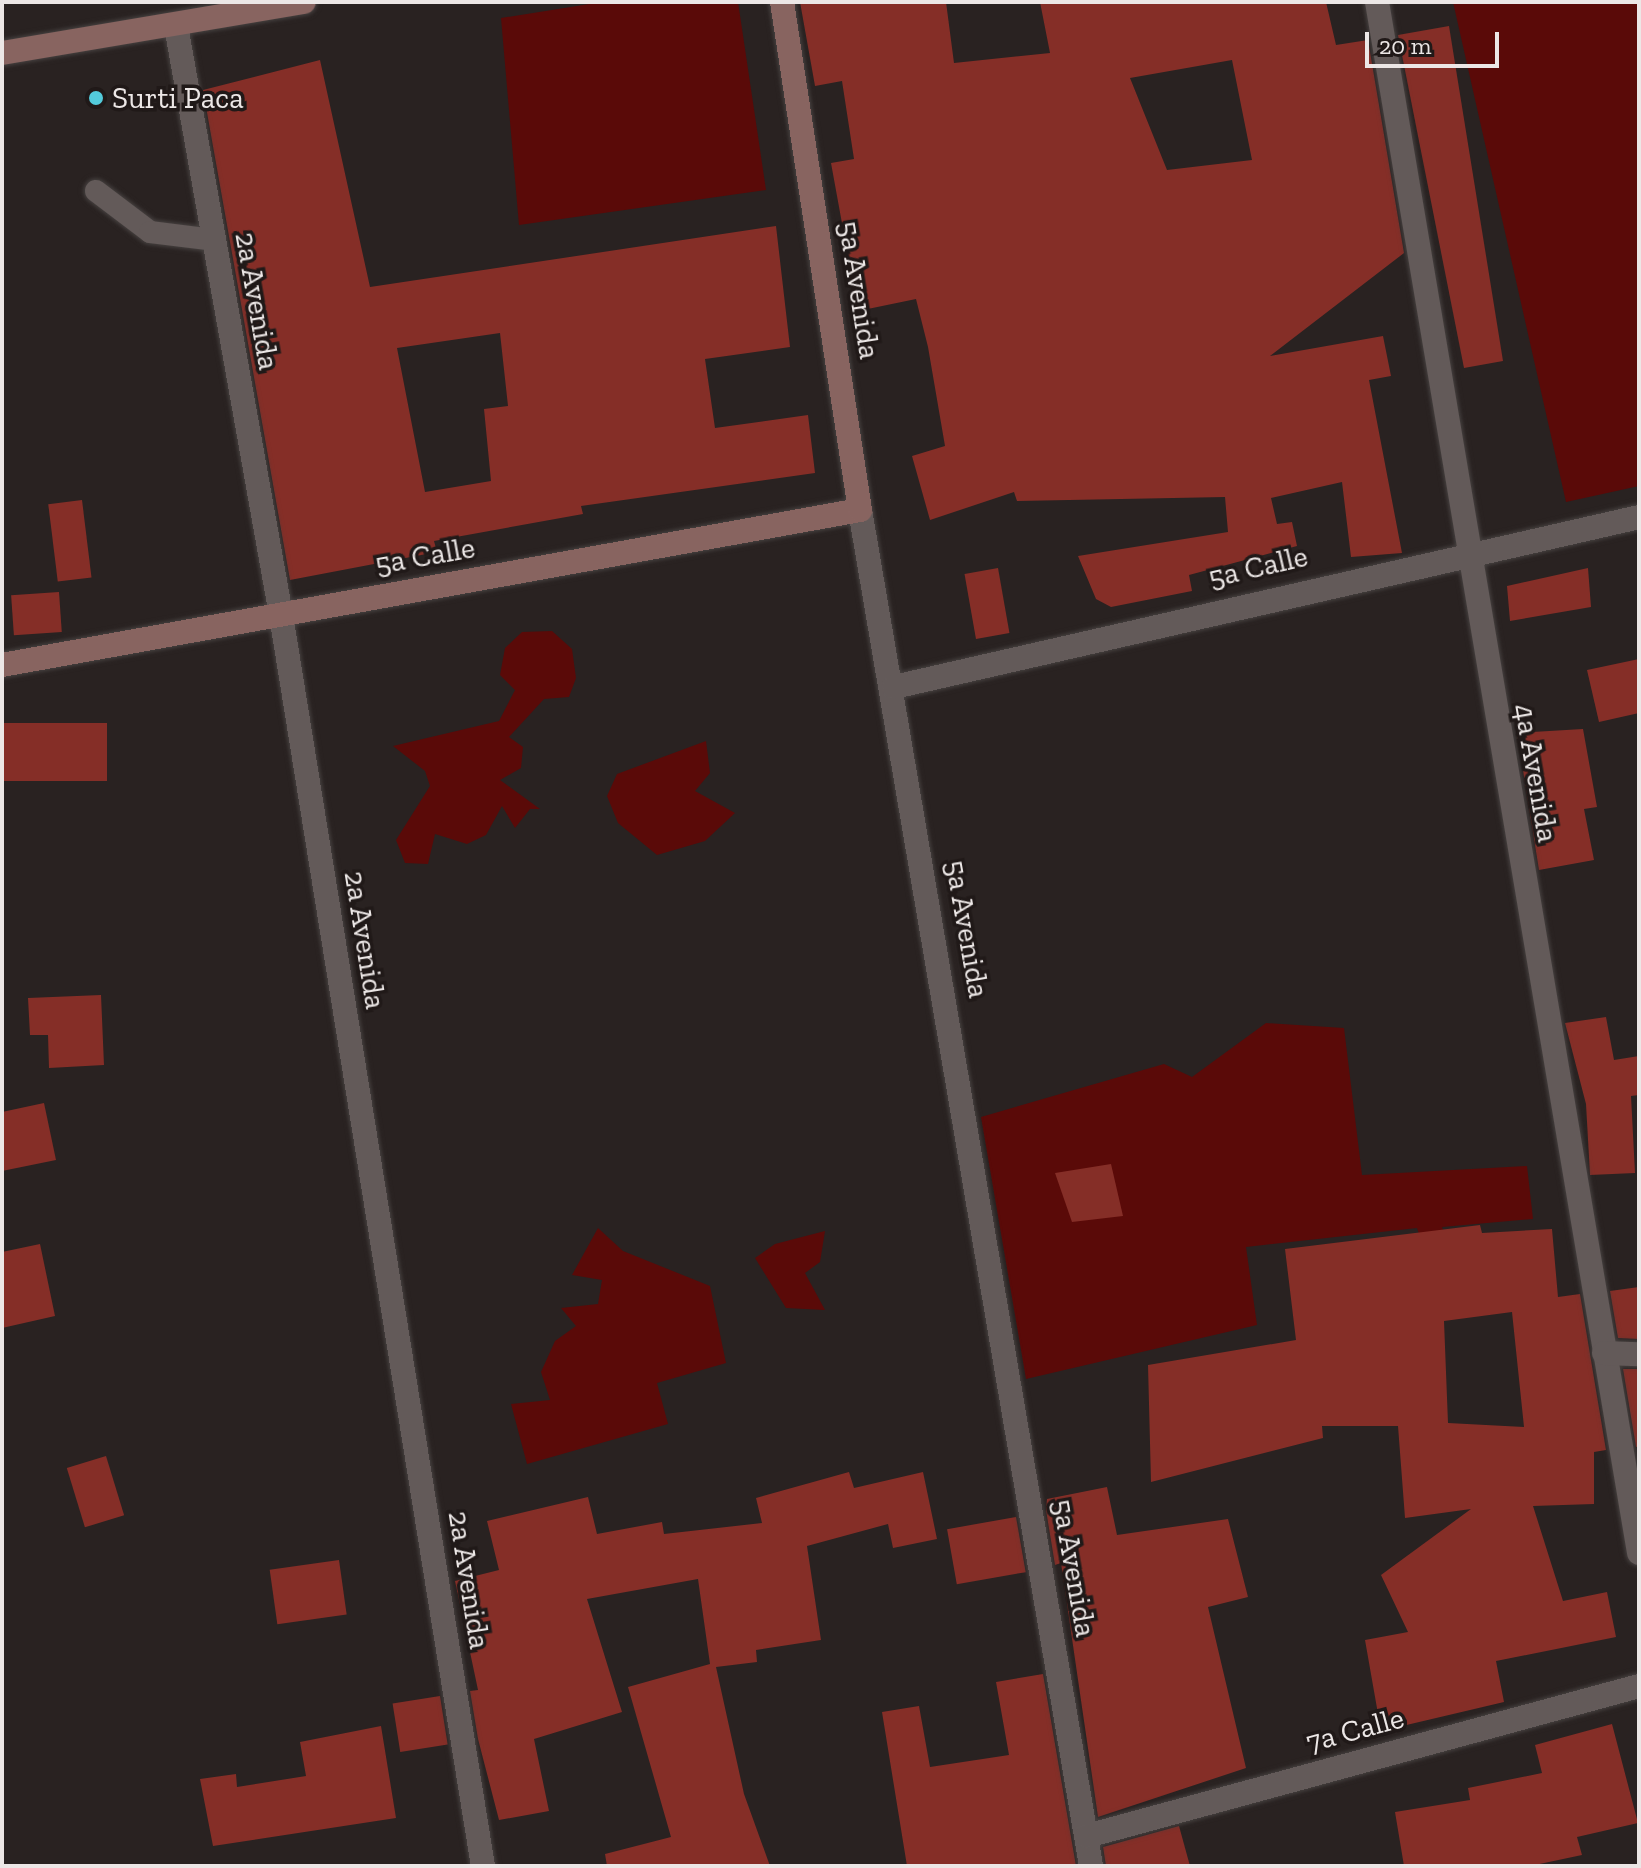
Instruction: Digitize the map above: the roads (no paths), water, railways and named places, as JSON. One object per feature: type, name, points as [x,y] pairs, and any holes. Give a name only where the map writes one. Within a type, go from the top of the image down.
[{"type":"street","points":[[2,53],[304,2]]},
{"type":"street","name":"5a Avenida","points":[[782,2],[860,510],[894,687],[1091,1866]]},
{"type":"street","name":"4a Avenida","points":[[1377,2],[1465,551],[1639,1553]]},
{"type":"street","name":"2a Avenida","points":[[176,26],[281,615],[483,1866]]},
{"type":"street","name":"5a Calle","points":[[2,665],[860,510]]},
{"type":"street","name":"5a Calle","points":[[894,687],[1465,551],[1639,517]]},
{"type":"street","points":[[1604,1353],[1639,1354]]},
{"type":"street","name":"7a Calle","points":[[1087,1836],[1639,1686]]},
{"type":"lane","points":[[96,191],[150,232],[214,240]]},
{"type":"place","name":"Surti Paca","points":[[96,98]]}]
